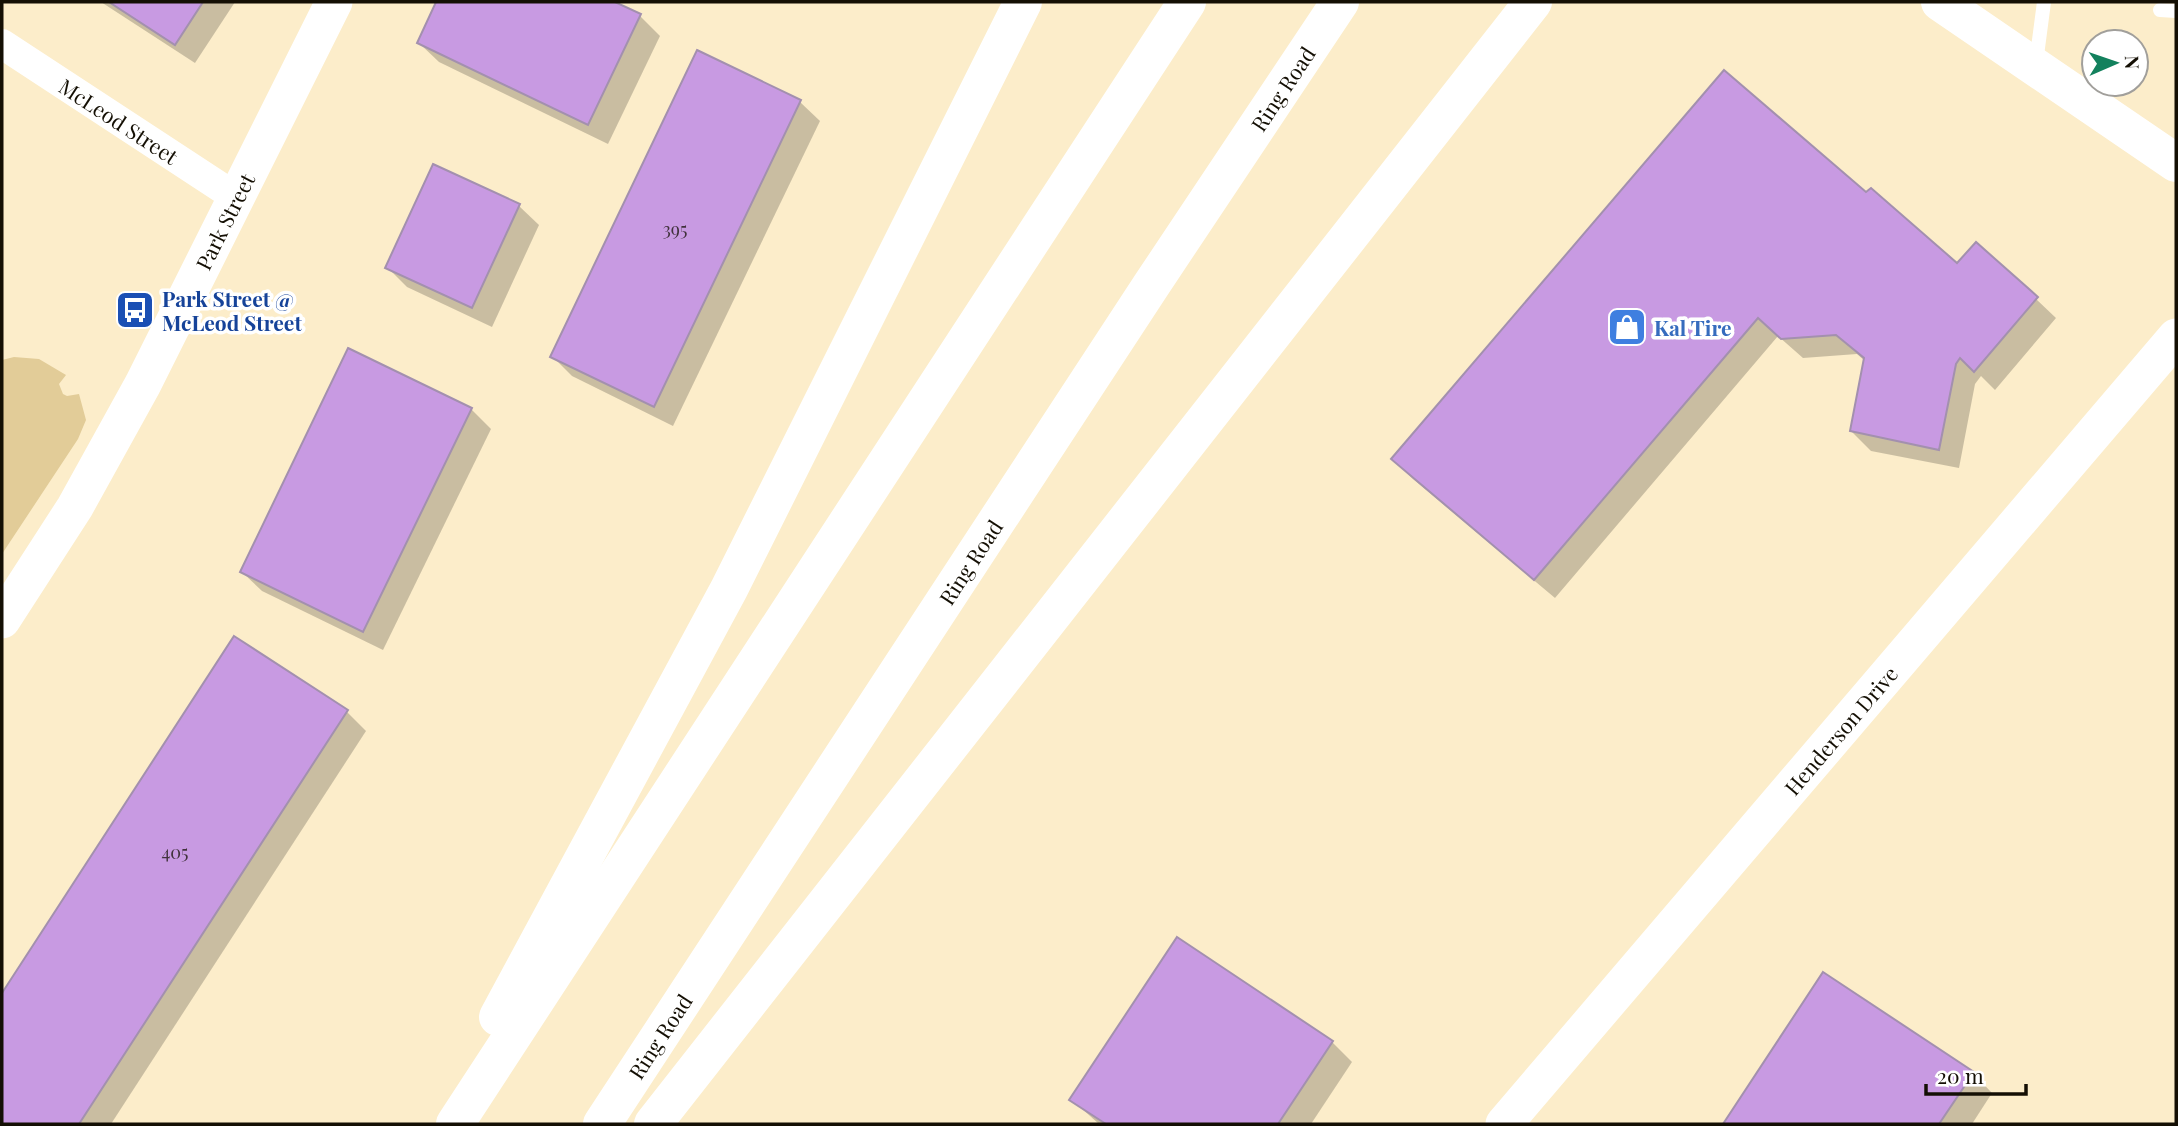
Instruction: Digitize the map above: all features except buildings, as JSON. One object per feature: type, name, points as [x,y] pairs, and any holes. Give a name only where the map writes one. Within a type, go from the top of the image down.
[{"type":"main road","points":[[440,1124],[729,589],[1023,2]]},
{"type":"main road","points":[[455,1124],[1187,2]]},
{"type":"main road","name":"Ring Road","points":[[602,1124],[1144,296],[1340,2]]},
{"type":"main road","points":[[653,1124],[1534,2]]},
{"type":"main road","points":[[1940,2],[2176,163]]},
{"type":"street","name":"Park Street","points":[[2,620],[75,507],[143,384],[334,2]]},
{"type":"street","name":"McLeod Street","points":[[2,44],[237,198]]},
{"type":"street","name":"Henderson Drive","points":[[1504,1124],[2176,337]]},
{"type":"lane","points":[[2035,67],[2044,2]]},
{"type":"lane","points":[[2160,10],[2176,11]]},
{"type":"shaded area","points":[[14,357],[39,359],[66,375],[59,384],[63,394],[79,394],[86,420],[78,439],[2,554],[2,360]]},
{"type":"place","name":"Park Street @ McLeod Street","points":[[135,310]]},
{"type":"place","name":"Kal Tire","points":[[1627,327]]}]
